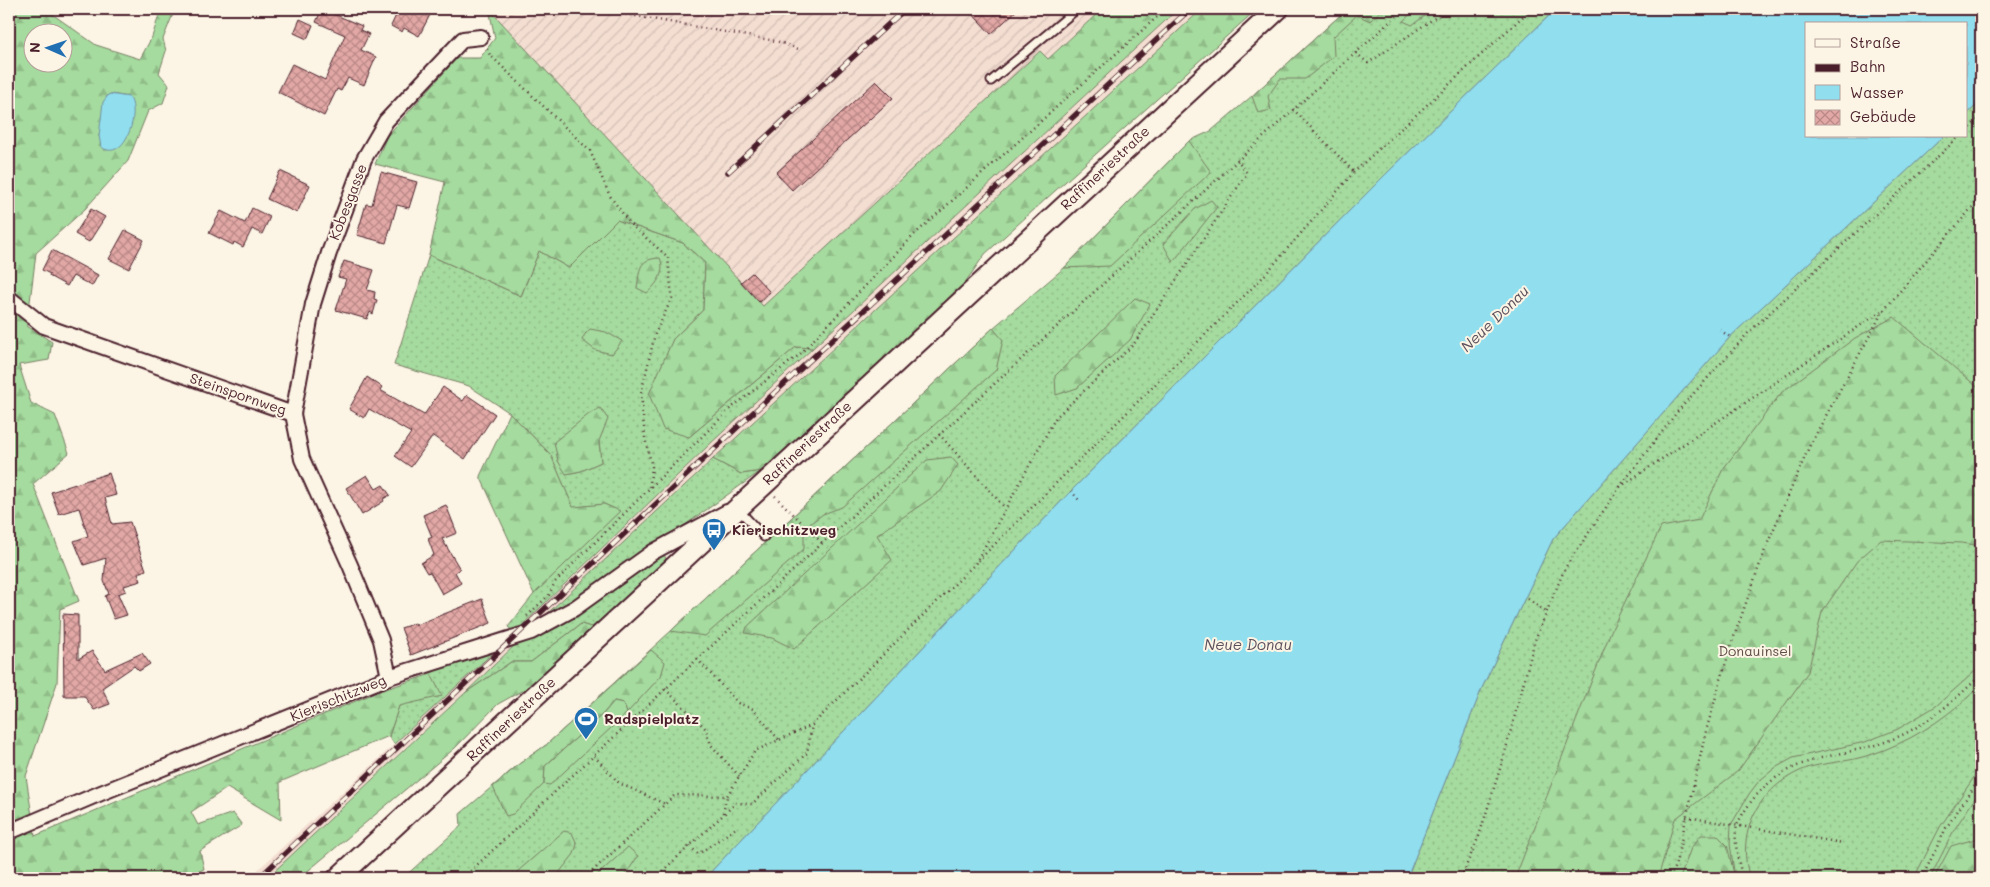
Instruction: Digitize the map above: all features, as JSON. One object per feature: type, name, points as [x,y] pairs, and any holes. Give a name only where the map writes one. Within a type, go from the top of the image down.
[{"type":"main road","name":"Raffineriestraße","points":[[338,878],[1278,9]]},
{"type":"street","name":"Kobesgasse","points":[[293,414],[313,304],[329,253],[364,159],[386,120],[463,39],[481,37]]},
{"type":"street","name":"Steinspornweg","points":[[9,298],[44,326],[293,414],[302,459],[350,565],[381,640],[389,677]]},
{"type":"street","name":"Kierischitzweg","points":[[9,832],[389,677],[514,638],[544,626],[575,608],[652,552],[708,521],[737,508]]},
{"type":"lane","points":[[991,81],[1077,9]]},
{"type":"lane","points":[[737,508],[764,537]]},
{"type":"path","points":[[596,9],[776,41],[801,50]]},
{"type":"path","points":[[522,622],[549,595],[555,582],[730,409],[800,354],[915,234],[1166,9]]},
{"type":"path","points":[[463,878],[822,542],[1404,9]]},
{"type":"path","points":[[1356,53],[1368,63],[1448,9]]},
{"type":"path","points":[[723,815],[727,796],[755,751],[812,725],[1262,277],[1354,172],[1531,9]]},
{"type":"path","points":[[481,37],[490,55],[590,151],[610,196],[631,225],[668,257],[672,298],[655,334],[641,394],[644,438],[652,467],[649,490]]},
{"type":"path","points":[[1293,109],[1354,172]]},
{"type":"path","points":[[1968,128],[1981,117]]},
{"type":"path","points":[[1461,878],[1479,836],[1504,756],[1535,640],[1565,568],[1619,488],[1678,411],[1749,332],[1958,138]]},
{"type":"path","points":[[975,564],[1056,417],[1134,344],[1247,173],[1238,159]]},
{"type":"path","points":[[1670,878],[1676,863],[1706,731],[1731,645],[1766,547],[1810,445],[1883,311],[1981,197]]},
{"type":"path","points":[[1619,488],[1883,311]]},
{"type":"path","points":[[1720,330],[1730,337]]},
{"type":"path","points":[[939,434],[1006,508]]},
{"type":"path","points":[[763,484],[822,542]]},
{"type":"path","points":[[1071,491],[1079,500]]},
{"type":"path","points":[[1528,599],[1546,612]]},
{"type":"path","points":[[697,658],[738,703],[753,709],[779,740]]},
{"type":"path","points":[[1743,878],[1737,851],[1736,826],[1762,788],[1782,773],[1805,762],[1860,749],[1906,733],[1944,709],[1981,676]]},
{"type":"path","points":[[665,689],[706,729],[711,745],[739,776]]},
{"type":"path","points":[[654,878],[736,803],[752,804],[807,753],[812,725]]},
{"type":"path","points":[[594,756],[619,783],[665,804]]},
{"type":"path","points":[[1922,878],[1946,828],[1981,777]]},
{"type":"path","points":[[585,878],[675,795],[727,796]]},
{"type":"path","points":[[1686,818],[1843,843]]},
{"type":"path","points":[[690,846],[698,854],[736,828]]},
{"type":"shaded area","points":[[489,9],[1102,9],[1047,59],[1040,51],[763,307]]},
{"type":"shaded area","points":[[1178,9],[1202,9],[713,459],[267,878],[249,878],[512,636],[709,445]]},
{"type":"green space","points":[[9,9],[45,9],[63,22],[22,22],[22,72],[72,72],[72,28],[96,45],[140,59],[152,37],[161,9],[175,9],[163,39],[166,51],[159,73],[169,85],[163,103],[148,111],[128,161],[85,209],[36,253],[27,326],[52,342],[49,360],[19,365],[31,403],[55,415],[69,453],[33,484],[79,601],[60,609],[57,683],[26,776],[35,836],[377,692],[431,674],[442,696],[399,706],[389,736],[280,782],[281,820],[227,788],[191,812],[198,825],[233,813],[242,825],[200,851],[204,869],[185,878],[9,878]],"holes":[[[111,94],[129,97],[115,149],[104,150],[99,136],[107,96]]]},
{"type":"green space","points":[[489,9],[763,306],[1040,51],[1048,59],[1102,9],[1178,9],[813,348],[796,347],[689,437],[663,429],[649,394],[673,339],[703,310],[705,263],[683,243],[617,220],[569,268],[539,251],[521,296],[429,255],[445,182],[375,164],[387,136],[457,58],[480,58],[495,38]]},
{"type":"green space","points":[[1202,9],[1257,9],[985,254],[960,290],[761,471],[741,474],[713,459]]},
{"type":"green space","points":[[1347,9],[1556,9],[1385,175],[1071,491],[705,878],[403,878],[461,826],[460,814],[519,764],[546,745],[671,631],[993,328],[1064,268],[1189,141],[1211,131]]},
{"type":"green space","points":[[1347,9],[1383,9],[1370,21],[1357,15],[1333,37],[1334,56],[1305,79],[1280,79],[1268,96],[1271,110],[1258,113],[1252,96]]},
{"type":"green space","points":[[1416,9],[1435,9],[1412,25],[1403,21]]},
{"type":"green space","name":"Donauinsel","points":[[1981,101],[1981,878],[1407,878],[1482,688],[1553,539],[1730,337],[1942,138],[1968,138],[1968,113]]},
{"type":"green space","points":[[1189,141],[1211,172],[1110,266],[1064,268]]},
{"type":"green space","points":[[1211,200],[1217,207],[1173,262],[1163,244],[1195,209]]},
{"type":"green space","points":[[617,220],[683,243],[705,263],[703,310],[673,339],[689,437],[796,347],[813,348],[709,445],[515,632],[508,627],[534,594],[619,511],[604,504],[573,508],[551,455],[510,413],[469,386],[394,365],[429,255],[521,296],[539,251],[569,268]],"holes":[[[599,441],[601,462],[581,471],[566,474]]]},
{"type":"green space","points":[[660,258],[662,263],[661,273],[654,286],[647,293],[637,288],[641,266],[648,260]]},
{"type":"green space","points":[[1135,298],[1150,304],[1130,340],[1077,388],[1056,395],[1055,376]]},
{"type":"green space","points":[[1894,317],[1981,390],[1981,546],[1962,543],[1881,540],[1857,561],[1822,612],[1808,672],[1738,771],[1675,819],[1658,878],[1515,878],[1611,631],[1661,527],[1699,520],[1723,469],[1782,392],[1855,338]]},
{"type":"green space","points":[[993,328],[1003,340],[996,370],[842,507],[823,514],[804,528],[804,549],[705,636],[671,631]]},
{"type":"green space","points":[[590,329],[606,332],[622,341],[612,354],[595,350],[582,340]]},
{"type":"green space","points":[[600,408],[608,419],[599,441],[601,462],[581,471],[566,474],[558,461],[554,442],[589,414]]},
{"type":"green space","points":[[510,413],[551,455],[573,507],[604,504],[620,511],[534,594],[480,476]]},
{"type":"green space","points":[[951,457],[958,465],[941,491],[877,535],[892,560],[794,649],[772,638],[745,633],[747,627],[927,460]]},
{"type":"green space","points":[[713,459],[741,474],[761,471],[609,579],[535,625]]},
{"type":"green space","points":[[660,553],[664,554],[666,559],[664,562],[594,628],[581,624],[531,662],[511,662],[465,693],[517,643]]},
{"type":"green space","points":[[581,624],[594,628],[527,688],[498,704],[455,748],[303,875],[302,878],[267,878],[465,693],[511,662],[531,662]]},
{"type":"green space","points":[[496,650],[394,744],[389,736],[399,706],[431,672]]},
{"type":"green space","points":[[651,650],[665,662],[661,676],[627,713],[623,703],[614,701],[604,713],[545,766],[544,784],[513,814],[506,816],[493,787],[519,764],[546,745]]},
{"type":"green space","points":[[1981,666],[1981,685],[1948,714],[1924,730],[1874,754],[1810,767],[1793,774],[1778,784],[1756,810],[1749,826],[1746,860],[1750,878],[1735,878],[1730,844],[1731,825],[1759,781],[1775,768],[1793,758],[1865,742],[1898,729],[1936,706]]},
{"type":"green space","name":"Radspielplatz","points":[[614,701],[623,703],[627,713],[550,785],[544,784],[545,766],[604,713]]},
{"type":"green space","points":[[1981,767],[1981,789],[1954,830],[1930,878],[1914,878],[1940,827]]},
{"type":"green space","points":[[564,831],[572,833],[577,844],[574,854],[555,878],[510,878]]},
{"type":"green space","points":[[1701,835],[1717,835],[1727,845],[1735,878],[1680,878],[1691,848]]},
{"type":"green space","points":[[1981,839],[1981,878],[1934,878],[1951,846]]},
{"type":"green space","points":[[628,847],[638,856],[621,878],[594,878]]},
{"type":"water","name":"Neue Donau","points":[[1556,9],[1981,9],[1981,101],[1968,113],[1968,22],[1805,22],[1805,138],[1942,138],[1730,337],[1553,539],[1482,688],[1407,878],[705,878],[1071,491],[1385,175]]},
{"type":"water","points":[[109,94],[129,97],[133,112],[129,133],[124,142],[118,148],[110,150],[101,147],[99,136],[103,102]]},
{"type":"building","points":[[322,9],[362,26],[360,30],[369,34],[361,50],[376,57],[364,85],[348,78],[341,91],[337,89],[324,116],[278,92],[292,64],[325,80],[345,35],[316,22]]},
{"type":"building","points":[[399,9],[433,9],[419,36],[404,28],[402,32],[391,26]]},
{"type":"building","points":[[968,9],[1018,9],[991,34]]},
{"type":"building","points":[[300,19],[313,25],[307,39],[294,33]]},
{"type":"building","points":[[876,81],[893,98],[792,190],[776,173]]},
{"type":"building","points":[[280,171],[310,185],[297,213],[267,199]]},
{"type":"building","points":[[381,172],[417,182],[409,208],[397,205],[386,243],[357,235],[366,204],[372,205]]},
{"type":"building","points":[[252,208],[270,217],[262,234],[252,229],[243,247],[234,242],[233,245],[209,233],[221,211],[245,223]]},
{"type":"building","points":[[91,209],[105,217],[89,242],[75,234]]},
{"type":"building","points":[[125,230],[144,240],[129,269],[109,259]]},
{"type":"building","points":[[52,250],[98,275],[92,286],[73,276],[67,286],[42,270]]},
{"type":"building","points":[[344,261],[374,270],[367,290],[375,292],[374,299],[377,300],[373,314],[370,312],[367,319],[336,310],[346,279],[338,277]]},
{"type":"building","points":[[752,273],[770,292],[759,302],[741,282]]},
{"type":"building","points":[[367,377],[382,387],[380,390],[424,415],[443,387],[463,401],[467,395],[495,414],[465,459],[433,436],[411,467],[395,456],[411,433],[369,409],[364,418],[349,409]]},
{"type":"building","points":[[109,473],[116,495],[105,498],[112,524],[130,522],[146,570],[138,573],[141,581],[124,586],[126,591],[118,594],[127,615],[114,619],[105,596],[109,594],[104,581],[106,558],[84,565],[74,541],[88,536],[79,508],[59,514],[51,492]]},
{"type":"building","points":[[367,475],[376,489],[383,485],[390,495],[362,515],[346,488]]},
{"type":"building","points":[[446,505],[457,533],[442,539],[460,569],[455,572],[461,583],[442,594],[430,572],[427,573],[421,563],[434,555],[428,539],[432,537],[423,515]]},
{"type":"building","points":[[482,599],[491,623],[411,655],[401,628],[415,623],[416,625]]},
{"type":"building","points":[[63,614],[78,615],[78,659],[92,651],[105,670],[142,653],[150,664],[139,671],[134,666],[102,688],[110,704],[94,710],[84,696],[64,696]]},
{"type":"railway","points":[[728,172],[905,9]]},
{"type":"railway","points":[[259,878],[744,421],[1190,9]]},
{"type":"place","name":"Kierischitzweg","points":[[714,551]]},
{"type":"place","name":"Radspielplatz","points":[[586,740]]}]
